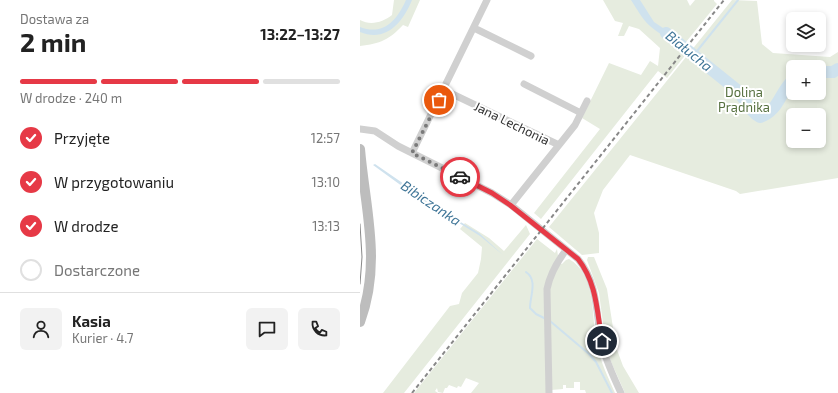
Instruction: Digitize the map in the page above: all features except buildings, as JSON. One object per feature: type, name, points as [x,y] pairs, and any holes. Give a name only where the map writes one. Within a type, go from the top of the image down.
[{"type":"street","points":[[412,153],[487,0]]},
{"type":"street","points":[[474,28],[531,56]]},
{"type":"street","points":[[524,84],[581,113]]},
{"type":"street","name":"Jana Lechonia","points":[[444,90],[559,145]]},
{"type":"street","points":[[510,205],[575,125],[587,101]]},
{"type":"street","points":[[360,129],[375,131],[398,146],[492,193],[510,205],[578,259],[590,277],[597,305],[605,355],[621,393]]},
{"type":"street","points":[[360,149],[372,251],[369,288],[360,322]]},
{"type":"street","points":[[548,393],[547,293],[550,277],[555,266],[566,250]]},
{"type":"green space","points":[[394,0],[420,0],[408,27],[403,25],[394,34],[384,40],[373,44],[360,46],[360,20],[373,23],[381,21],[392,15]]},
{"type":"green space","points":[[603,0],[687,0],[690,6],[695,0],[714,0],[717,4],[686,42],[691,48],[667,78],[658,71],[541,219],[534,213],[600,129],[582,118],[609,63],[641,75],[650,61],[658,66],[660,48],[639,29],[629,26],[624,36],[618,36],[623,23],[615,21]]},
{"type":"green space","name":"Dolina Prądnika","points":[[732,0],[757,1],[762,44],[773,53],[830,57],[838,52],[838,178],[740,194],[736,191],[630,155],[603,190],[594,213],[599,233],[599,253],[582,255],[549,227]]},
{"type":"green space","points":[[465,223],[489,238],[504,251],[526,225],[530,234],[404,393],[383,393],[450,306],[459,304],[462,293],[478,273],[482,247],[460,229]]},
{"type":"green space","points":[[537,239],[555,253],[557,249],[558,256],[546,281],[546,393],[471,393],[479,383],[466,378],[461,387],[458,386],[457,388],[449,385],[445,388],[443,393],[438,392],[437,388],[435,391],[438,393],[414,393]]},
{"type":"green space","points":[[588,257],[594,257],[607,289],[616,347],[623,366],[639,393],[625,393],[612,364],[606,346],[599,293],[587,260]]},
{"type":"green space","points":[[569,259],[578,266],[589,286],[598,350],[604,369],[615,393],[586,393],[585,390],[580,390],[580,382],[574,382],[574,388],[566,388],[566,385],[563,385],[563,389],[551,390],[549,286],[560,263],[562,264]]},
{"type":"water","points":[[406,0],[412,0],[404,16],[386,33],[369,35],[360,32],[360,27],[376,29],[383,28],[389,24],[394,20]]},
{"type":"water","points":[[631,0],[640,0],[654,22],[678,41],[675,46],[647,23]]},
{"type":"water","points":[[375,164],[449,215],[479,233],[503,255],[480,236],[417,197],[373,165]]},
{"type":"waterway","points":[[693,56],[738,0]]},
{"type":"waterway","name":"Białucha","points":[[666,33],[737,90],[750,108],[760,117],[775,106],[786,89]]},
{"type":"waterway","name":"Białucha","points":[[826,72],[833,72],[838,69]]},
{"type":"waterway","name":"Bibiczanka","points":[[526,272],[530,275],[533,284],[530,308],[536,314],[546,319]]},
{"type":"waterway","name":"Bibiczanka","points":[[550,321],[589,354],[596,362],[612,393]]},
{"type":"tram line","points":[[360,224],[362,257],[360,284]]},
{"type":"railway","points":[[412,393],[724,0]]},
{"type":"way so far","points":[[439,100],[412,153],[460,177]]},
{"type":"route","points":[[460,177],[492,193],[510,205],[578,259],[590,277],[594,289],[602,341]]}]
